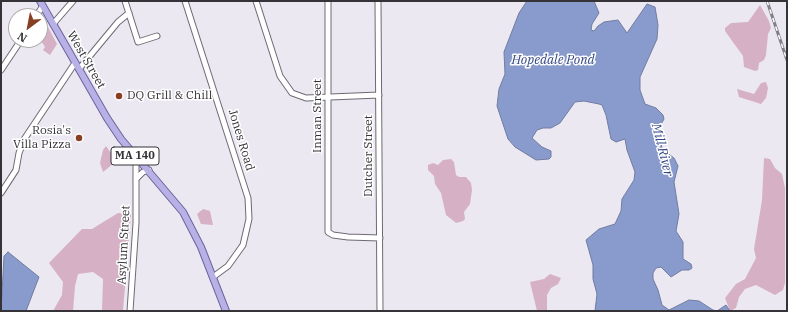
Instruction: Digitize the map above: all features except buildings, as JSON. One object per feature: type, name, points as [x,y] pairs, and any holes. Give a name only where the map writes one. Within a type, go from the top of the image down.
[{"type":"main road","name":"West Street","points":[[41,4],[107,118],[136,156],[183,212],[201,247],[226,311]]},
{"type":"street","points":[[53,24],[74,1]]},
{"type":"street","points":[[125,1],[138,42],[157,36]]},
{"type":"street","name":"Jones Road","points":[[185,1],[248,198],[249,219],[243,245],[228,266],[213,276]]},
{"type":"street","points":[[256,1],[276,66],[286,86],[293,93],[302,97],[379,95]]},
{"type":"street","name":"Inman Street","points":[[328,1],[328,232],[333,235],[348,237],[380,238]]},
{"type":"street","name":"Dutcher Street","points":[[378,1],[380,311]]},
{"type":"street","points":[[79,69],[118,22],[129,13]]},
{"type":"street","points":[[1,70],[16,48]]},
{"type":"street","points":[[1,193],[16,170],[19,153],[25,138],[75,63]]},
{"type":"street","name":"Asylum Street","points":[[130,311],[136,223],[136,156]]},
{"type":"street","points":[[136,179],[143,172],[149,170]]},
{"type":"shaded area","points":[[760,5],[769,21],[771,28],[768,34],[766,55],[764,60],[759,63],[758,70],[755,71],[744,67],[743,56],[725,31],[725,28],[731,23],[748,22]]},
{"type":"shaded area","points":[[48,27],[57,44],[50,55],[43,50],[44,48],[48,48]]},
{"type":"shaded area","points":[[766,82],[768,88],[766,98],[761,104],[739,97],[737,89],[754,94],[761,83]]},
{"type":"shaded area","points":[[106,146],[115,159],[111,161],[113,164],[103,172],[100,163],[103,150]]},
{"type":"shaded area","points":[[764,158],[770,159],[775,168],[782,174],[785,188],[785,283],[783,290],[775,295],[756,285],[745,289],[739,297],[736,308],[730,311],[725,298],[736,284],[745,279],[756,258],[754,249],[762,200]]},
{"type":"shaded area","points":[[451,159],[454,162],[456,175],[459,177],[466,177],[471,183],[472,190],[470,204],[464,212],[465,219],[456,223],[446,215],[441,193],[435,184],[434,176],[428,170],[428,165],[433,163],[438,165],[443,160]]},
{"type":"shaded area","points":[[203,209],[210,211],[213,225],[201,224],[197,214]]},
{"type":"shaded area","points":[[118,213],[131,214],[123,311],[102,311],[103,279],[93,272],[78,274],[75,286],[73,311],[53,311],[62,295],[63,282],[49,263],[82,229],[92,229]]},
{"type":"shaded area","points":[[550,274],[561,278],[558,284],[551,288],[547,295],[547,311],[537,311],[530,282],[544,279]]},
{"type":"water","name":"Hopedale Pond","points":[[527,1],[594,1],[599,13],[592,24],[591,30],[594,31],[604,22],[618,20],[627,33],[647,4],[655,7],[658,25],[657,39],[640,77],[640,90],[645,104],[656,108],[663,115],[664,119],[659,128],[662,149],[674,158],[678,166],[674,182],[679,214],[676,231],[683,242],[683,259],[691,264],[692,268],[689,270],[682,270],[671,277],[661,267],[656,268],[653,273],[653,279],[662,305],[669,310],[689,300],[699,301],[717,311],[595,311],[597,294],[593,279],[593,265],[586,240],[599,229],[615,224],[621,211],[622,199],[634,180],[635,172],[627,150],[625,139],[616,142],[611,139],[606,115],[602,105],[599,104],[584,101],[575,102],[560,123],[551,128],[537,130],[532,138],[542,147],[551,151],[551,157],[549,159],[536,160],[515,147],[508,139],[497,106],[499,89],[505,74],[504,52],[519,13]]},
{"type":"water","points":[[8,252],[39,277],[26,311],[1,311],[4,256]]},
{"type":"water","points":[[726,305],[730,311],[717,311]]},
{"type":"railway","points":[[767,1],[787,60]]},
{"type":"place","name":"DQ Grill & Chill","points":[[119,96]]},
{"type":"place","name":"Rosia's Villa Pizza","points":[[79,138]]},
{"type":"water label","name":"Mill River","points":[[662,150]]}]
